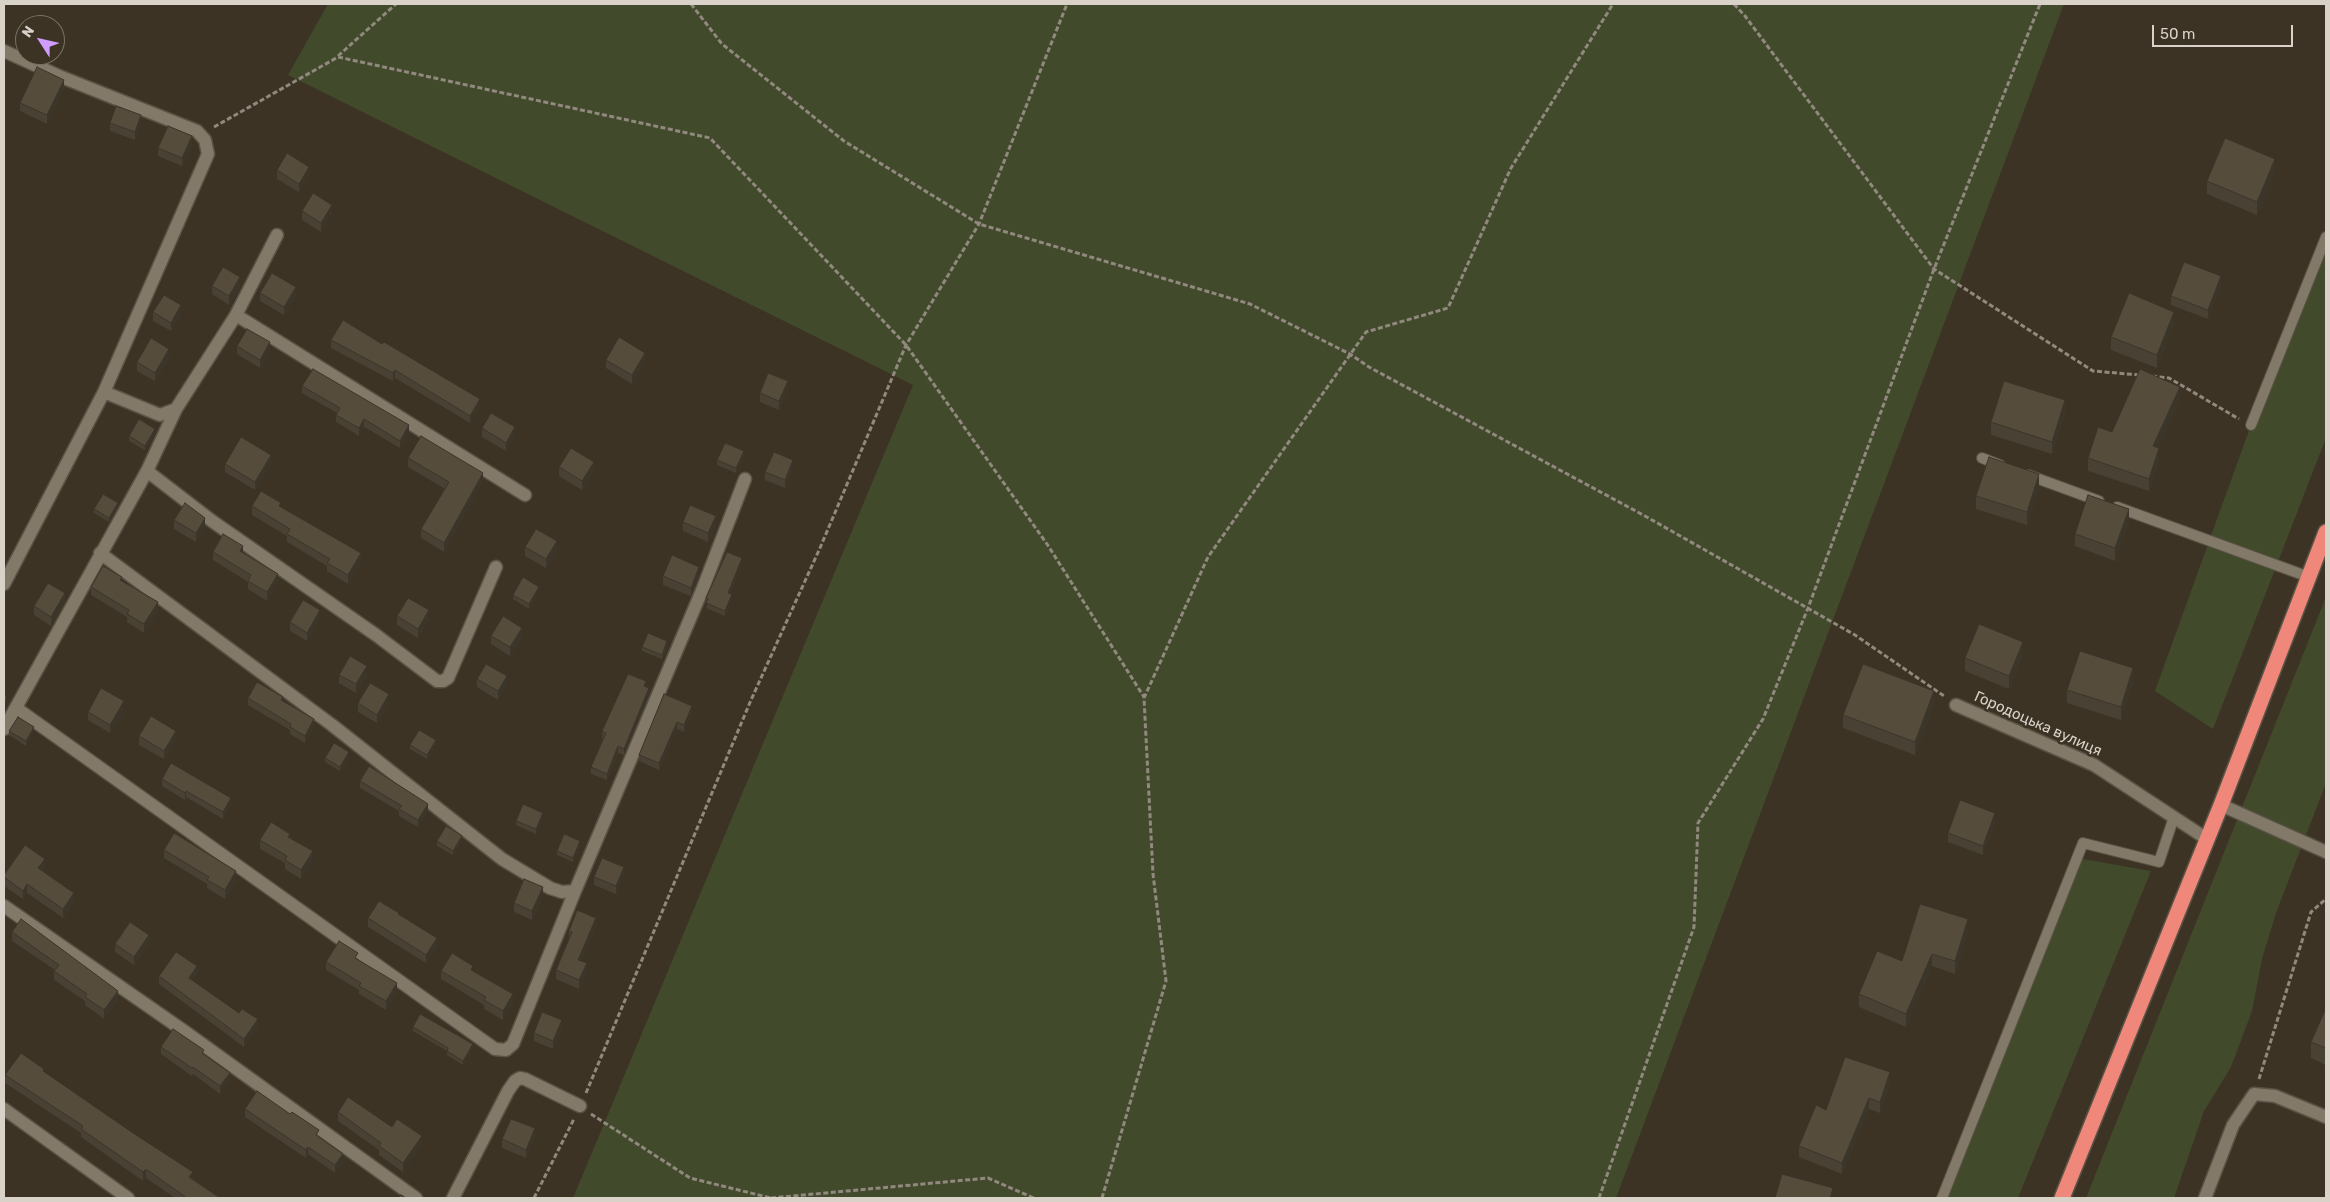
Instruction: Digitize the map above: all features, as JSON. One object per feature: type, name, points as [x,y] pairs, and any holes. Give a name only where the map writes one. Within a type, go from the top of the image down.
[{"type":"highway","points":[[2062,1198],[2221,805],[2326,532]]},
{"type":"street","points":[[4,52],[201,134],[205,140],[208,154],[104,392],[4,584]]},
{"type":"street","points":[[4,729],[147,471],[176,409],[236,315],[277,235]]},
{"type":"street","points":[[236,315],[525,494]]},
{"type":"street","points":[[104,392],[160,415],[176,409]]},
{"type":"street","points":[[147,471],[212,521],[376,635],[437,681],[443,681],[448,678],[496,567]]},
{"type":"street","points":[[16,708],[495,1048],[506,1050],[513,1044],[574,891],[703,588],[745,479]]},
{"type":"street","points":[[100,553],[332,725],[502,859],[550,888],[562,892],[574,891]]},
{"type":"street","name":"Городоцька вулиця","points":[[1956,705],[2094,765],[2207,839]]},
{"type":"street","points":[[2221,805],[2326,852]]},
{"type":"street","points":[[4,906],[184,1031],[416,1198]]},
{"type":"street","points":[[453,1198],[508,1091],[515,1081],[520,1078],[525,1079],[580,1106]]},
{"type":"street","points":[[2205,1198],[2233,1125],[2254,1094],[2275,1096],[2326,1117]]},
{"type":"street","points":[[4,1109],[128,1198]]},
{"type":"lane","points":[[2251,425],[2326,237]]},
{"type":"lane","points":[[1982,458],[2309,577]]},
{"type":"lane","points":[[1942,1198],[2083,843],[2159,862],[2174,817]]},
{"type":"path","points":[[201,134],[338,56],[396,4]]},
{"type":"path","points":[[691,4],[722,44],[844,141],[979,224],[1250,304],[1350,354],[1369,367],[1645,516],[1855,634],[1956,705]]},
{"type":"path","points":[[534,1198],[580,1106],[751,700],[820,548],[906,345],[979,224],[1068,4]]},
{"type":"path","points":[[1102,1198],[1166,981],[1153,874],[1144,698],[1208,557],[1366,332],[1448,308],[1510,168],[1613,4]]},
{"type":"path","points":[[1734,4],[1751,24],[1934,269],[2093,371],[2169,378],[2251,425]]},
{"type":"path","points":[[1599,1198],[1694,927],[1698,823],[1763,719],[1808,608],[1934,269],[2040,4]]},
{"type":"path","points":[[338,56],[710,138],[906,345],[1048,544],[1144,698]]},
{"type":"path","points":[[2254,1094],[2311,912],[2326,899]]},
{"type":"path","points":[[580,1106],[690,1178],[771,1198],[988,1178],[1034,1198]]},
{"type":"green space","points":[[328,4],[2064,4],[1616,1198],[573,1198],[913,385],[288,75]]},
{"type":"green space","points":[[2326,237],[2326,438],[2213,729],[2155,691],[2251,425]]},
{"type":"green space","points":[[2326,597],[2326,783],[2276,913],[2262,959],[2252,1011],[2231,1067],[2204,1111],[2174,1198],[2086,1198]]},
{"type":"green space","points":[[2083,859],[2151,871],[2018,1198],[1945,1198]]},
{"type":"building","points":[[37,67],[64,80],[47,115],[20,103]]},
{"type":"building","points":[[116,106],[141,115],[135,132],[110,123]]},
{"type":"building","points":[[168,126],[192,136],[182,158],[158,148]]},
{"type":"building","points":[[2225,138],[2275,159],[2257,202],[2207,181]]},
{"type":"building","points":[[287,153],[309,167],[299,184],[277,170]]},
{"type":"building","points":[[313,193],[332,205],[321,223],[302,211]]},
{"type":"building","points":[[2184,262],[2221,276],[2208,310],[2171,296]]},
{"type":"building","points":[[223,267],[240,277],[229,296],[212,286]]},
{"type":"building","points":[[272,273],[296,287],[284,307],[260,293]]},
{"type":"building","points":[[2129,293],[2174,312],[2157,355],[2111,337]]},
{"type":"building","points":[[164,295],[181,305],[171,323],[153,312]]},
{"type":"building","points":[[343,320],[480,399],[470,416],[395,370],[393,373],[331,340]]},
{"type":"building","points":[[247,329],[270,342],[260,360],[237,346]]},
{"type":"building","points":[[619,337],[645,353],[632,375],[606,360]]},
{"type":"building","points":[[151,338],[169,349],[155,373],[137,362]]},
{"type":"building","points":[[313,369],[409,425],[400,441],[364,419],[359,428],[336,415],[340,408],[302,386]]},
{"type":"building","points":[[2140,369],[2180,387],[2153,446],[2159,448],[2149,479],[2088,458],[2098,427],[2112,432]]},
{"type":"building","points":[[768,373],[788,381],[779,401],[760,393]]},
{"type":"building","points":[[2004,381],[2065,400],[2052,442],[1991,422]]},
{"type":"building","points":[[491,413],[515,427],[506,443],[482,428]]},
{"type":"building","points":[[139,419],[155,429],[145,446],[129,436]]},
{"type":"building","points":[[421,436],[483,473],[444,543],[421,529],[449,482],[408,458]]},
{"type":"building","points":[[241,437],[271,455],[255,482],[225,464]]},
{"type":"building","points":[[725,443],[744,451],[736,468],[717,460]]},
{"type":"building","points":[[571,448],[594,462],[582,481],[559,467]]},
{"type":"building","points":[[774,452],[793,460],[785,480],[765,472]]},
{"type":"building","points":[[1989,457],[2039,474],[2027,512],[1976,496]]},
{"type":"building","points":[[261,491],[281,503],[279,506],[361,553],[348,575],[327,563],[330,559],[287,534],[290,529],[252,506]]},
{"type":"building","points":[[103,494],[118,503],[109,518],[94,509]]},
{"type":"building","points":[[2088,495],[2129,509],[2115,548],[2075,534]]},
{"type":"building","points":[[185,503],[205,518],[196,533],[174,520]]},
{"type":"building","points":[[690,505],[716,516],[708,533],[683,522]]},
{"type":"building","points":[[536,529],[557,541],[546,559],[525,547]]},
{"type":"building","points":[[223,534],[243,546],[240,551],[278,574],[267,592],[248,581],[251,575],[213,552]]},
{"type":"building","points":[[727,552],[742,558],[728,593],[732,594],[725,611],[706,603],[708,599],[706,598]]},
{"type":"building","points":[[672,555],[699,567],[691,588],[663,576]]},
{"type":"building","points":[[103,566],[122,577],[120,580],[158,602],[144,624],[127,614],[129,610],[91,587]]},
{"type":"building","points":[[523,577],[539,587],[529,604],[513,595]]},
{"type":"building","points":[[48,583],[65,593],[51,617],[34,606]]},
{"type":"building","points":[[408,598],[429,610],[418,629],[397,616]]},
{"type":"building","points":[[303,600],[320,610],[307,633],[290,622]]},
{"type":"building","points":[[503,616],[522,628],[510,647],[491,636]]},
{"type":"building","points":[[1979,624],[2023,642],[2009,676],[1965,658]]},
{"type":"building","points":[[648,633],[667,641],[662,655],[642,647]]},
{"type":"building","points":[[2080,651],[2133,668],[2121,707],[2067,690]]},
{"type":"building","points":[[350,656],[367,666],[356,684],[339,675]]},
{"type":"building","points":[[486,664],[507,676],[498,691],[477,679]]},
{"type":"building","points":[[1863,664],[1934,691],[1915,742],[1843,715]]},
{"type":"building","points":[[628,674],[646,681],[644,686],[649,688],[624,749],[618,746],[607,774],[591,767],[606,733],[602,731]]},
{"type":"building","points":[[257,682],[283,697],[281,700],[314,719],[305,736],[290,727],[291,724],[248,698]]},
{"type":"building","points":[[370,683],[389,694],[377,715],[358,703]]},
{"type":"building","points":[[101,688],[124,701],[110,725],[88,712]]},
{"type":"building","points":[[664,694],[692,706],[684,725],[677,722],[659,763],[639,755]]},
{"type":"building","points":[[151,716],[176,731],[164,751],[139,736]]},
{"type":"building","points":[[18,717],[34,727],[26,741],[9,731]]},
{"type":"building","points":[[419,730],[436,740],[427,755],[410,745]]},
{"type":"building","points":[[334,743],[349,752],[340,767],[325,758]]},
{"type":"building","points":[[171,763],[231,798],[223,812],[162,779]]},
{"type":"building","points":[[369,766],[428,804],[418,820],[399,809],[402,806],[360,781]]},
{"type":"building","points":[[1960,800],[1995,813],[1983,846],[1948,833]]},
{"type":"building","points":[[523,804],[543,813],[536,829],[516,821]]},
{"type":"building","points":[[271,822],[290,834],[288,837],[313,851],[301,870],[285,860],[287,856],[260,840]]},
{"type":"building","points":[[446,826],[462,836],[453,851],[437,841]]},
{"type":"building","points":[[174,833],[236,871],[225,890],[207,880],[209,877],[164,850]]},
{"type":"building","points":[[564,834],[580,841],[573,858],[557,851]]},
{"type":"building","points":[[25,845],[45,859],[38,868],[74,893],[63,909],[27,884],[23,891],[4,877]]},
{"type":"building","points":[[602,858],[624,867],[616,886],[594,877]]},
{"type":"building","points":[[524,879],[543,887],[532,911],[514,903]]},
{"type":"building","points":[[379,901],[437,938],[426,955],[368,918]]},
{"type":"building","points":[[1920,904],[1968,919],[1955,961],[1932,954],[1906,1014],[1859,994],[1877,951],[1902,961]]},
{"type":"building","points":[[577,910],[596,918],[578,960],[587,963],[579,980],[556,970],[572,932],[569,931]]},
{"type":"building","points":[[21,919],[118,991],[104,1010],[85,997],[87,994],[54,971],[59,965],[12,932]]},
{"type":"building","points":[[130,922],[149,935],[134,957],[115,944]]},
{"type":"building","points":[[339,941],[358,953],[355,958],[397,983],[386,1001],[359,986],[361,983],[326,962]]},
{"type":"building","points":[[176,952],[197,966],[189,978],[239,1013],[242,1009],[258,1019],[244,1039],[159,976]]},
{"type":"building","points":[[452,953],[473,966],[471,970],[513,994],[503,1011],[484,1000],[486,997],[441,971]]},
{"type":"building","points":[[2326,1008],[2326,1048],[2311,1042]]},
{"type":"building","points":[[542,1012],[562,1020],[553,1041],[534,1033]]},
{"type":"building","points":[[420,1014],[473,1044],[463,1061],[447,1051],[448,1048],[413,1027]]},
{"type":"building","points":[[173,1029],[204,1050],[202,1053],[230,1073],[220,1086],[161,1047]]},
{"type":"building","points":[[21,1053],[44,1069],[43,1071],[193,1172],[189,1177],[220,1198],[187,1198],[146,1169],[143,1172],[81,1129],[83,1126],[5,1075]]},
{"type":"building","points":[[1845,1057],[1890,1072],[1880,1102],[1869,1098],[1842,1163],[1799,1146],[1816,1105],[1826,1110]]},
{"type":"building","points":[[257,1091],[290,1114],[292,1112],[319,1130],[316,1135],[343,1154],[335,1165],[308,1147],[306,1150],[245,1109]]},
{"type":"building","points":[[348,1097],[392,1127],[397,1119],[422,1136],[403,1163],[379,1146],[381,1143],[338,1112]]},
{"type":"building","points":[[511,1119],[535,1128],[526,1150],[502,1139]]},
{"type":"building","points":[[1782,1174],[1833,1188],[1830,1198],[1775,1198]]}]
